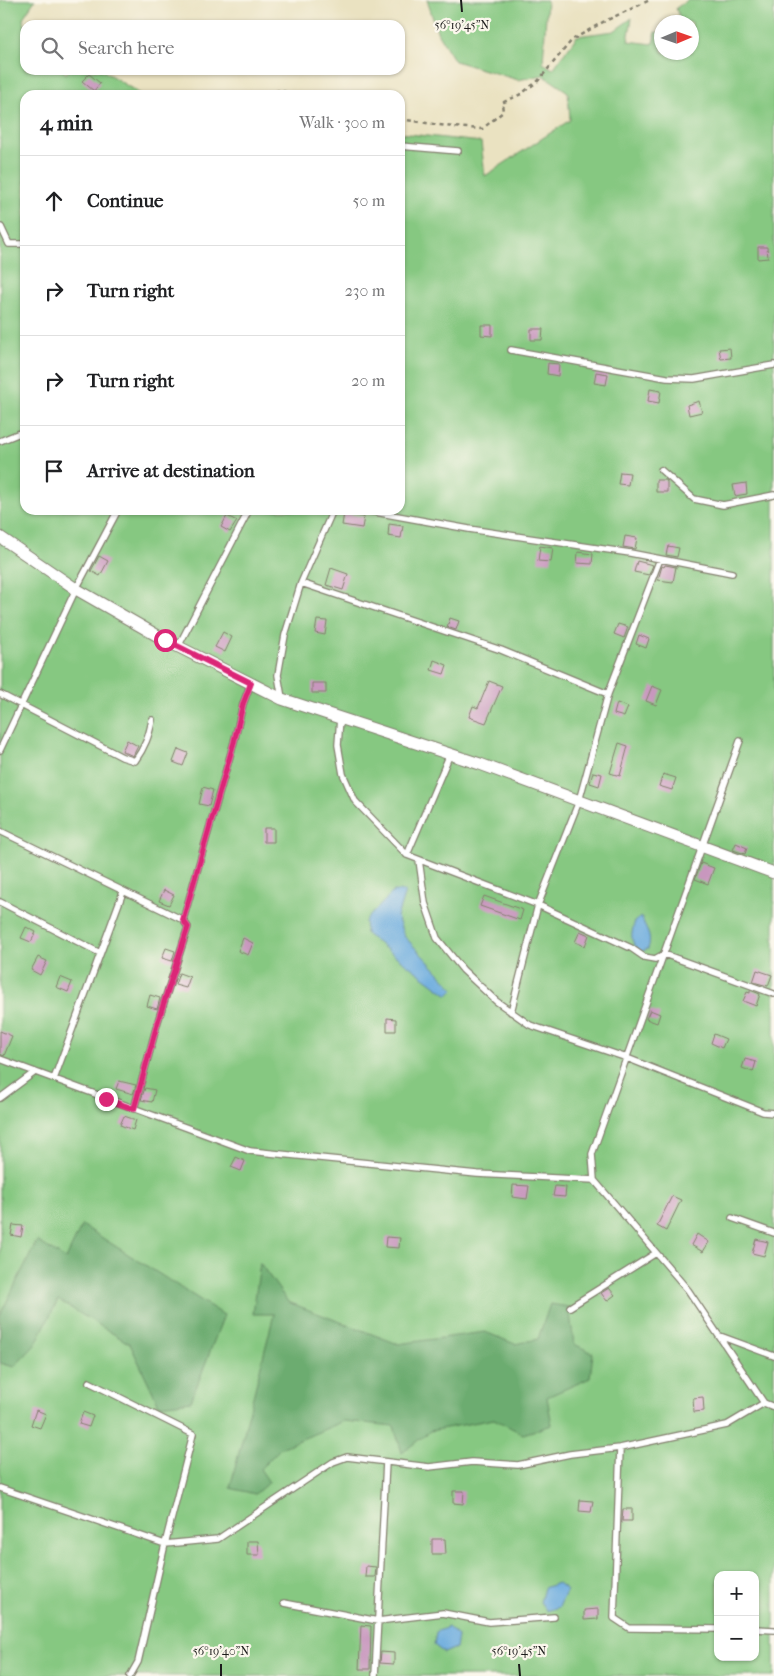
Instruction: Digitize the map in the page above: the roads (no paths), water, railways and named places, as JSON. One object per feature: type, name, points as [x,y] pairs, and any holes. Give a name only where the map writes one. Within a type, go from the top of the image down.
[{"type":"street","points":[[0,537],[76,589],[178,647],[282,698],[450,754],[774,873]]},
{"type":"lane","points":[[405,146],[458,150]]},
{"type":"lane","points":[[0,227],[9,244],[20,244]]},
{"type":"lane","points":[[511,350],[667,378],[694,379],[774,365]]},
{"type":"lane","points":[[0,441],[20,433]]},
{"type":"lane","points":[[661,470],[694,498],[723,505],[774,495]]},
{"type":"lane","points":[[0,750],[76,589],[115,515]]},
{"type":"lane","points":[[178,647],[246,515]]},
{"type":"lane","points":[[282,698],[278,675],[285,635],[301,583],[331,515]]},
{"type":"lane","points":[[392,515],[469,529],[630,553],[732,574]]},
{"type":"lane","points":[[511,1012],[538,905],[579,801],[608,694],[660,559]]},
{"type":"lane","points":[[301,583],[501,650],[608,694]]},
{"type":"lane","points":[[183,920],[243,704],[251,683]]},
{"type":"lane","points":[[0,694],[122,757],[134,761],[144,748],[149,737],[152,720]]},
{"type":"lane","points":[[340,718],[338,745],[342,774],[355,801],[407,855],[538,905],[632,948],[644,957],[655,959],[664,954],[774,994]]},
{"type":"lane","points":[[740,741],[592,1154],[594,1180],[688,1290],[764,1402],[774,1407]]},
{"type":"lane","points":[[407,855],[450,754]]},
{"type":"lane","points":[[0,831],[183,920],[188,927],[158,1021],[134,1109]]},
{"type":"lane","points":[[419,860],[425,904],[437,938],[463,970],[496,1001],[511,1012],[530,1025],[627,1058],[763,1112],[774,1113]]},
{"type":"lane","points":[[54,1079],[123,892]]},
{"type":"lane","points":[[0,902],[100,953]]},
{"type":"lane","points":[[0,1059],[250,1150],[477,1174],[594,1180]]},
{"type":"lane","points":[[0,1098],[35,1072]]},
{"type":"lane","points":[[732,1218],[774,1233]]},
{"type":"lane","points":[[570,1307],[656,1253]]},
{"type":"lane","points":[[720,1336],[774,1356]]},
{"type":"lane","points":[[89,1382],[193,1434],[138,1662],[130,1676]]},
{"type":"lane","points":[[0,1488],[165,1544],[218,1539],[333,1462],[347,1457],[428,1467],[472,1462],[518,1465],[570,1454],[620,1448],[726,1425],[764,1402]]},
{"type":"lane","points":[[620,1448],[614,1618],[629,1628],[714,1629]]},
{"type":"lane","points":[[375,1676],[386,1462]]},
{"type":"lane","points":[[284,1603],[378,1621],[443,1612],[488,1622],[554,1617]]},
{"type":"lane","points":[[759,1629],[774,1630]]},
{"type":"water","points":[[394,891],[405,892],[397,917],[404,936],[454,989],[448,995],[366,934],[365,921]]},
{"type":"water","points":[[642,917],[650,940],[648,949],[640,952],[634,944],[632,934],[635,921]]},
{"type":"water","points":[[558,1583],[567,1590],[559,1607],[547,1611],[540,1602],[544,1588]]},
{"type":"water","points":[[448,1627],[458,1636],[456,1648],[444,1653],[434,1645],[436,1632]]}]
